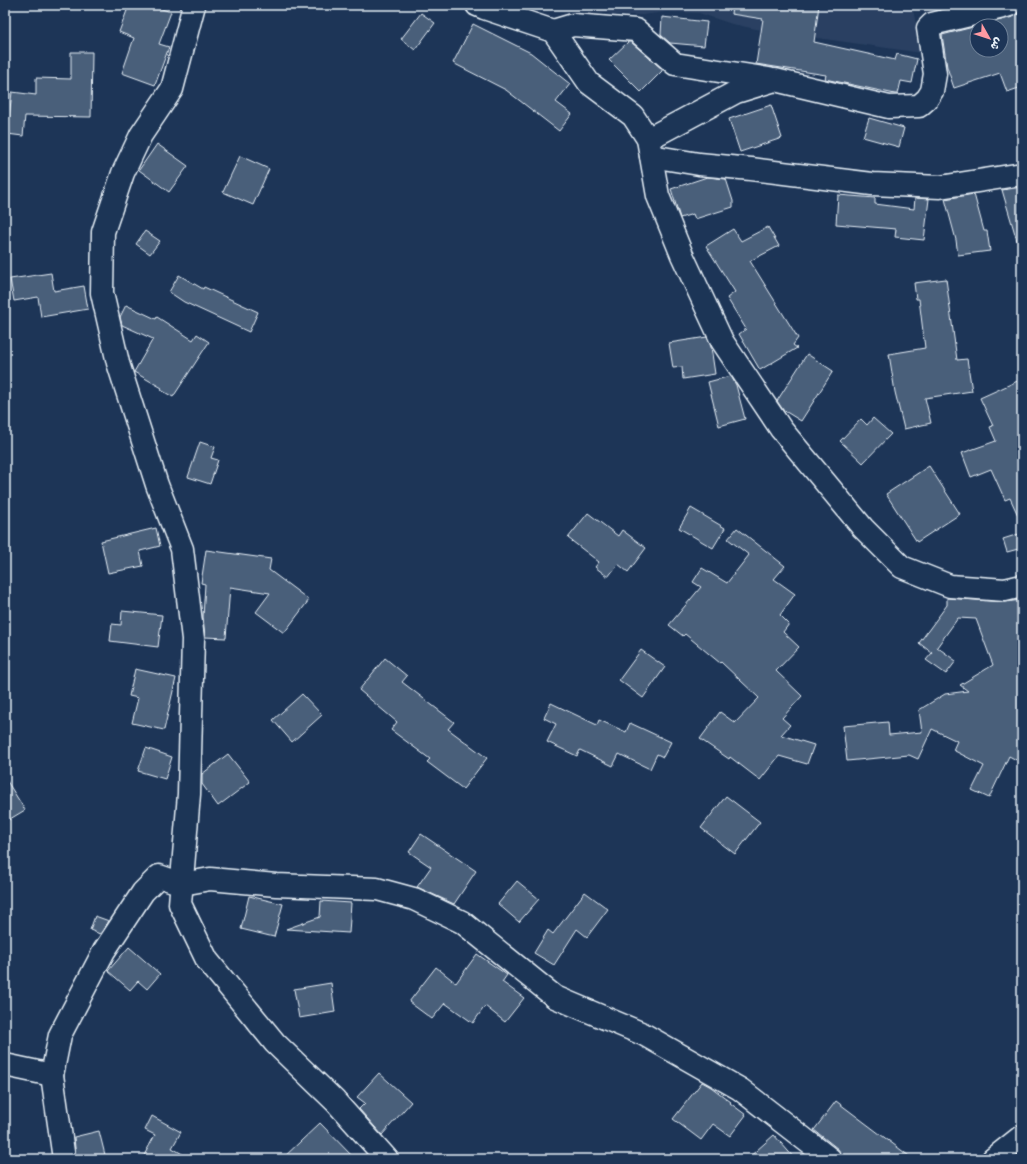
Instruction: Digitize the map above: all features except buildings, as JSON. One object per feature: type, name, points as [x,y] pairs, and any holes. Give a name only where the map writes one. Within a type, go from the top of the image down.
[{"type":"street","points":[[194,5],[172,89],[141,135],[123,173],[103,232],[102,285],[102,293],[118,363],[157,485],[182,549],[193,639],[189,794],[180,904],[207,960],[275,1042],[335,1101],[387,1159]]},
{"type":"street","points":[[477,5],[553,31],[573,25],[636,30],[675,64],[775,80],[889,107],[919,106],[927,99],[932,91],[935,74],[928,28],[932,24],[1003,8],[1008,5]]},
{"type":"street","points":[[553,31],[589,83],[633,116],[650,148],[658,196],[682,255],[722,341],[781,429],[863,528],[902,567],[950,586],[1004,590],[1022,586]]},
{"type":"street","points":[[650,148],[736,92],[775,80]]},
{"type":"street","points":[[650,148],[699,164],[872,184],[940,187],[1022,174]]},
{"type":"street","points":[[64,1159],[52,1075],[60,1035],[104,951],[143,892],[159,876],[182,884],[210,878],[276,884],[377,889],[414,899],[462,922],[555,997],[643,1034],[740,1089],[830,1159]]},
{"type":"street","points":[[5,1065],[52,1075]]},
{"type":"street","points":[[993,1159],[1022,1136]]},
{"type":"shaded area","points":[[581,5],[912,5],[922,53],[756,29],[732,24],[699,13],[666,12],[642,15],[615,15],[581,7]]}]
